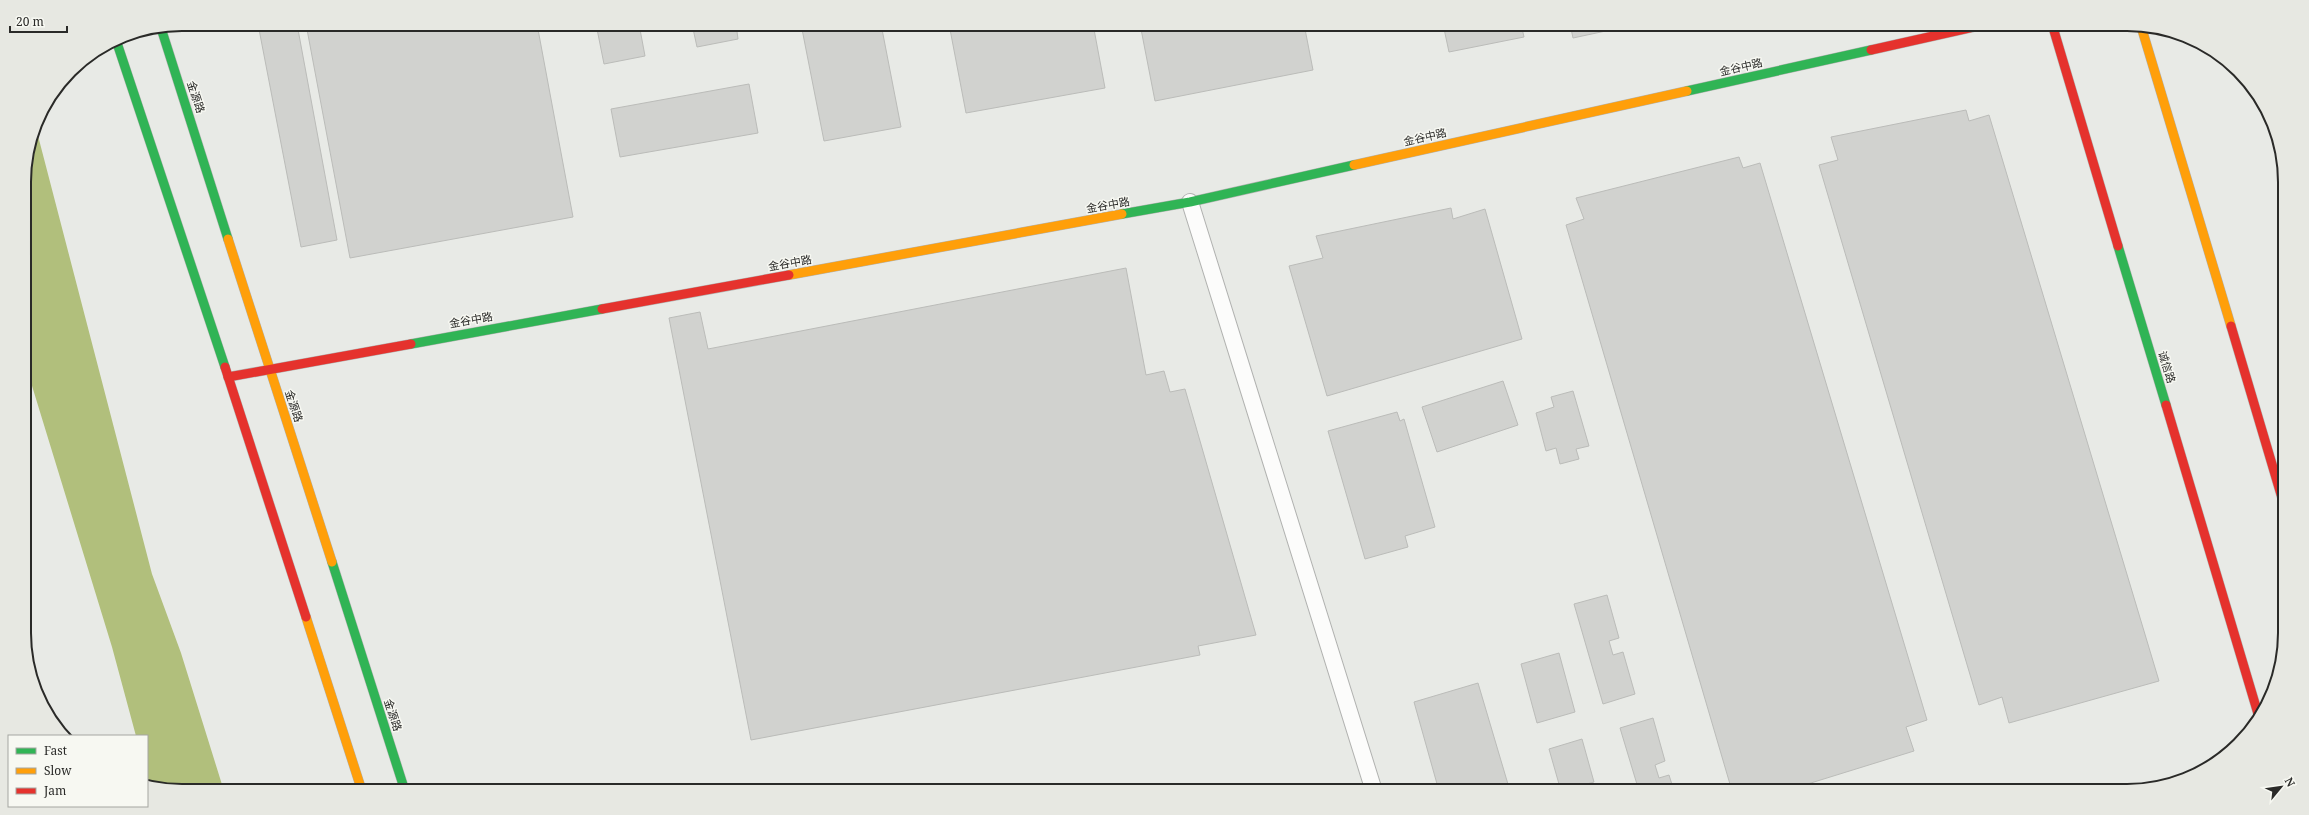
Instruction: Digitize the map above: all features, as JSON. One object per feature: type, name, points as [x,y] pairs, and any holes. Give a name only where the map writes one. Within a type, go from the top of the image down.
[{"type":"street","name":"金谷中路","points":[[228,377],[1190,202],[1956,31]]},
{"type":"street","name":"诚信路","points":[[2054,31],[2257,711]]},
{"type":"street","name":"金源路","points":[[162,32],[403,784]]},
{"type":"street","points":[[2143,32],[2278,485]]},
{"type":"street","points":[[118,45],[228,377],[360,784]]},
{"type":"street","points":[[1190,202],[1372,784]]},
{"type":"shaded area","points":[[38,136],[152,574],[181,653],[222,784],[172,784],[148,780],[148,735],[136,735],[112,647],[31,383],[31,172]]},
{"type":"building","points":[[259,31],[298,31],[337,240],[301,247]]},
{"type":"building","points":[[307,31],[538,31],[573,217],[350,258]]},
{"type":"building","points":[[597,31],[640,31],[645,56],[604,64]]},
{"type":"building","points":[[694,31],[737,31],[738,39],[697,47]]},
{"type":"building","points":[[802,31],[882,31],[901,127],[824,141]]},
{"type":"building","points":[[950,31],[1094,31],[1105,88],[966,113]]},
{"type":"building","points":[[1141,31],[1305,31],[1313,70],[1155,101]]},
{"type":"building","points":[[1444,31],[1523,31],[1524,37],[1449,52]]},
{"type":"building","points":[[1572,31],[1606,31],[1573,38]]},
{"type":"building","points":[[749,84],[758,133],[620,157],[611,109]]},
{"type":"building","points":[[1966,110],[1969,121],[1989,115],[2159,681],[2009,723],[2002,697],[1979,705],[1819,165],[1838,160],[1831,137]]},
{"type":"building","points":[[1739,157],[1743,168],[1760,163],[1927,720],[1906,727],[1914,751],[1808,784],[1730,784],[1566,225],[1584,219],[1576,198]]},
{"type":"building","points":[[1451,208],[1453,219],[1485,209],[1522,339],[1327,396],[1289,266],[1323,258],[1316,236]]},
{"type":"building","points":[[1126,268],[1146,375],[1164,371],[1170,392],[1185,389],[1256,635],[1198,646],[1200,655],[751,740],[669,318],[700,312],[708,349]]},
{"type":"building","points":[[1503,381],[1518,425],[1437,452],[1422,407]]},
{"type":"building","points":[[1573,391],[1589,446],[1576,449],[1579,459],[1560,464],[1556,448],[1546,451],[1536,413],[1554,407],[1551,397]]},
{"type":"building","points":[[1397,412],[1400,421],[1404,419],[1435,527],[1405,536],[1408,547],[1365,559],[1328,431]]},
{"type":"building","points":[[1607,595],[1619,638],[1609,641],[1613,655],[1623,652],[1635,694],[1603,704],[1574,604]]},
{"type":"building","points":[[1559,653],[1575,712],[1537,723],[1521,664]]},
{"type":"building","points":[[1478,683],[1508,784],[1437,784],[1414,702]]},
{"type":"building","points":[[1653,718],[1665,761],[1655,765],[1659,778],[1669,775],[1672,784],[1637,784],[1620,728]]},
{"type":"building","points":[[1582,739],[1594,782],[1587,784],[1559,784],[1549,749]]},
{"type":"traffic: fast","points":[[162,32],[228,239]]},
{"type":"traffic: fast","points":[[118,45],[225,367]]},
{"type":"traffic: fast","points":[[1687,91],[1871,50]]},
{"type":"traffic: fast","points":[[1122,214],[1190,202],[1354,165]]},
{"type":"traffic: fast","points":[[2118,246],[2166,405]]},
{"type":"traffic: fast","points":[[411,344],[602,309]]},
{"type":"traffic: fast","points":[[332,562],[403,784]]},
{"type":"traffic: slow","points":[[2143,32],[2231,326]]},
{"type":"traffic: slow","points":[[1354,165],[1687,91]]},
{"type":"traffic: slow","points":[[789,275],[1122,214]]},
{"type":"traffic: slow","points":[[228,239],[332,562]]},
{"type":"traffic: slow","points":[[306,617],[360,784]]},
{"type":"traffic: jam","points":[[1871,50],[1956,31]]},
{"type":"traffic: jam","points":[[2054,31],[2118,246]]},
{"type":"traffic: jam","points":[[602,309],[789,275]]},
{"type":"traffic: jam","points":[[2231,326],[2278,484]]},
{"type":"traffic: jam","points":[[228,377],[411,344]]},
{"type":"traffic: jam","points":[[225,367],[306,617]]},
{"type":"traffic: jam","points":[[2166,405],[2257,710]]}]
